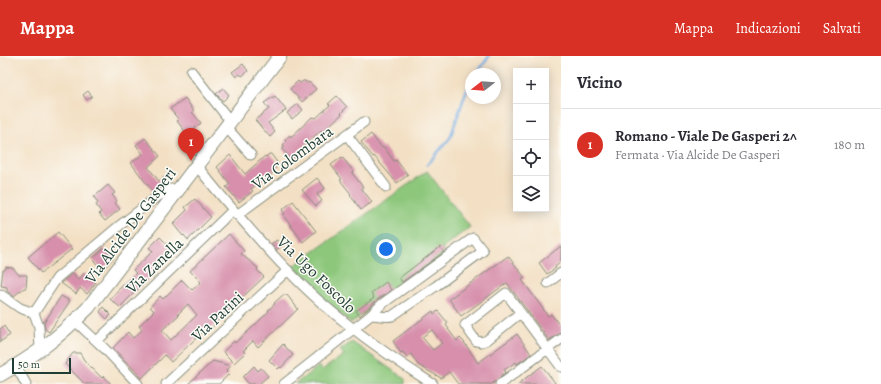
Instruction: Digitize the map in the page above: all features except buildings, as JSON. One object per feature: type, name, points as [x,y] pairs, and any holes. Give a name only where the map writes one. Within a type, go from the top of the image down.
[{"type":"main road","name":"Via Alcide De Gasperi","points":[[0,375],[40,351],[58,337],[88,308],[280,56]]},
{"type":"street","points":[[191,71],[251,155]]},
{"type":"street","name":"Via Colombara","points":[[235,212],[348,135],[364,122]]},
{"type":"street","points":[[348,135],[386,187]]},
{"type":"street","name":"Via Ugo Foscolo","points":[[197,166],[235,212],[288,270],[321,302],[353,329],[433,384]]},
{"type":"street","points":[[34,313],[57,278],[154,199],[170,189],[177,190]]},
{"type":"street","name":"Via Zanella","points":[[97,342],[235,212]]},
{"type":"street","points":[[284,384],[371,315],[382,304],[473,238],[483,251],[392,316],[387,317],[371,315]]},
{"type":"street","name":"Via Parini","points":[[166,384],[288,270]]},
{"type":"street","points":[[548,283],[561,273]]},
{"type":"street","points":[[0,294],[20,308],[34,313]]},
{"type":"street","points":[[520,313],[487,340],[482,342],[476,341],[465,325],[506,294],[561,367]]},
{"type":"street","points":[[382,304],[381,308],[384,316]]},
{"type":"street","points":[[34,313],[39,327],[40,351]]},
{"type":"street","points":[[75,321],[138,384]]},
{"type":"street","points":[[500,384],[561,339]]},
{"type":"street","points":[[16,366],[26,384]]},
{"type":"green space","points":[[427,171],[470,227],[442,249],[446,255],[351,323],[289,269]]},
{"type":"green space","points":[[352,342],[405,379],[405,384],[295,384],[319,366],[322,370],[344,355],[340,350]]},
{"type":"waterway","points":[[481,68],[489,56]]},
{"type":"waterway","points":[[427,165],[450,138],[465,95]]},
{"type":"place","name":"Romano - Viale De Gasperi 2^","points":[[191,161]]}]
